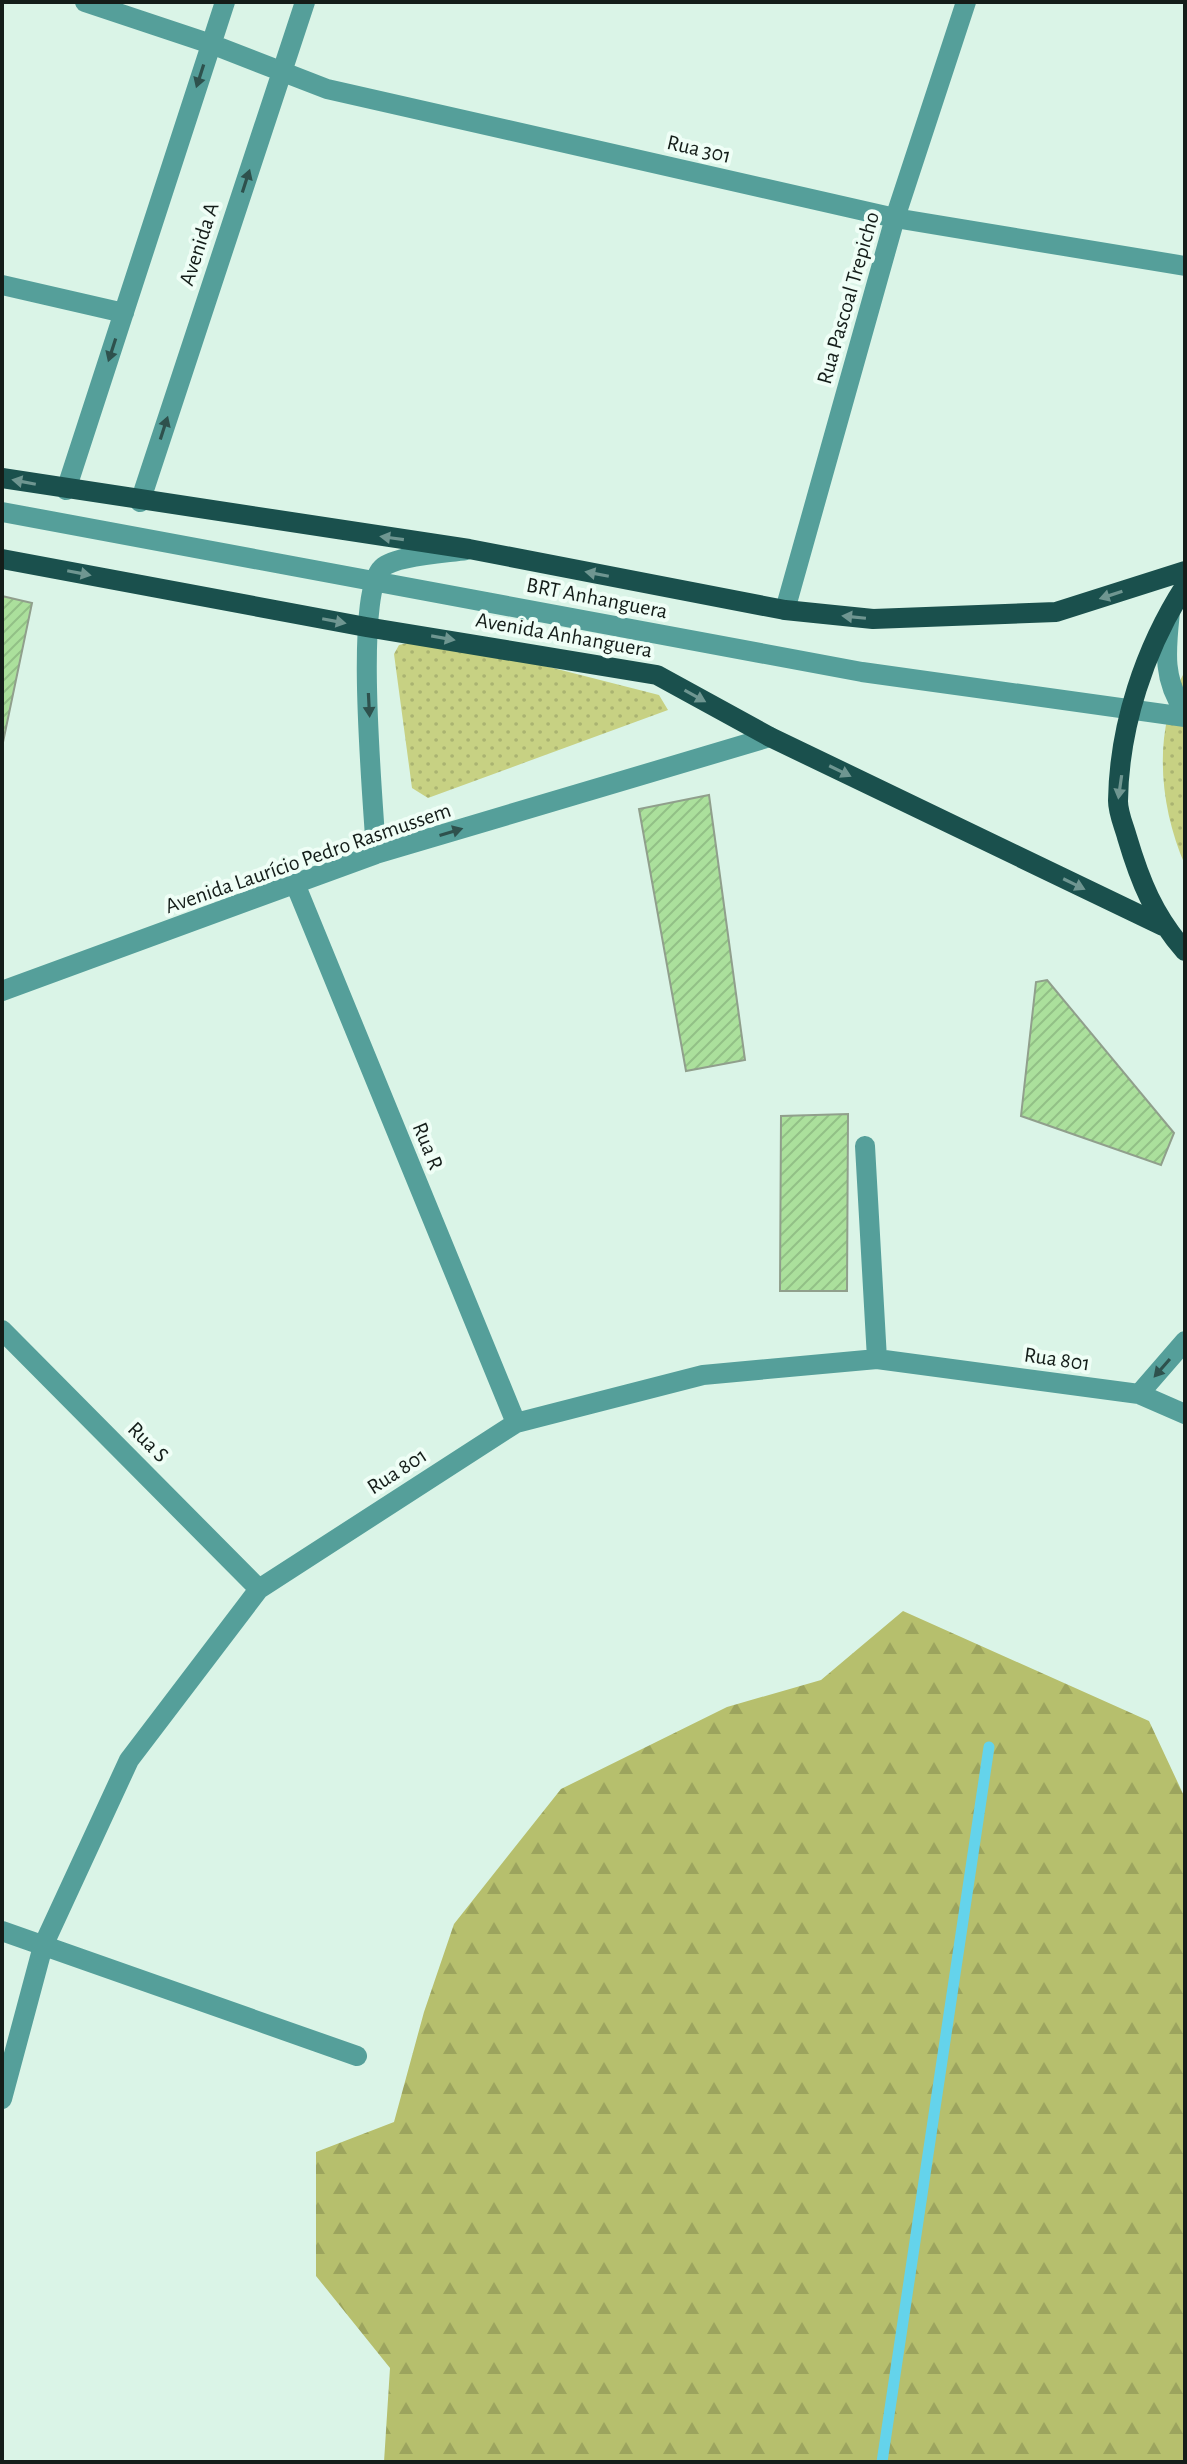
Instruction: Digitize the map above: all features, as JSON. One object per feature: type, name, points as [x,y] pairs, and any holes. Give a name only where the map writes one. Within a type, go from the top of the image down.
[{"type":"main road","points":[[2,478],[140,502],[469,549],[785,610],[873,619],[1056,612],[1185,571]]},
{"type":"main road","name":"Avenida Anhanguera","points":[[2,559],[366,627],[657,675],[770,737],[1163,926]]},
{"type":"main road","points":[[1185,586],[1147,659],[1130,710],[1117,804],[1142,886],[1163,926],[1185,951]]},
{"type":"street","name":"Rua 301","points":[[85,2],[211,44],[281,74],[327,89],[895,218],[1185,266]]},
{"type":"street","points":[[66,490],[225,2]]},
{"type":"street","name":"Avenida A","points":[[140,502],[305,2]]},
{"type":"street","name":"Rua Pascoal Trepicho","points":[[785,610],[895,218],[966,2]]},
{"type":"street","points":[[2,285],[124,313]]},
{"type":"street","name":"BRT Anhanguera","points":[[2,512],[862,672],[1130,710],[1185,714]]},
{"type":"street","points":[[376,854],[366,627],[375,581],[383,567],[401,559],[469,549]]},
{"type":"street","points":[[1170,612],[1165,663],[1168,679],[1185,714]]},
{"type":"street","name":"Avenida Laurício Pedro Rasmussem","points":[[2,991],[296,886],[376,854],[770,737]]},
{"type":"street","name":"Rua R","points":[[296,886],[516,1423]]},
{"type":"street","points":[[865,1146],[877,1359]]},
{"type":"street","name":"Rua S","points":[[2,1330],[259,1589]]},
{"type":"street","points":[[1139,1394],[1185,1341]]},
{"type":"street","name":"Rua 801","points":[[2,2099],[43,1946],[129,1760],[259,1589],[516,1423],[703,1375],[877,1359],[1139,1394],[1185,1414]]},
{"type":"street","points":[[2,1931],[357,2056]]},
{"type":"green space","points":[[432,637],[659,695],[668,710],[428,798],[412,788],[394,654],[399,645]]},
{"type":"green space","points":[[1185,671],[1185,865],[1169,818],[1163,768],[1167,718]]},
{"type":"green space","points":[[903,1611],[1149,1721],[1185,1798],[1185,2462],[384,2462],[390,2368],[316,2276],[316,2152],[394,2122],[424,2012],[454,1924],[561,1789],[727,1707],[821,1680]]},
{"type":"building","points":[[2,596],[32,603],[2,747]]},
{"type":"building","points":[[709,795],[745,1060],[686,1071],[639,809]]},
{"type":"building","points":[[1047,980],[1174,1133],[1161,1165],[1021,1116],[1036,982]]},
{"type":"building","points":[[848,1114],[847,1291],[780,1291],[781,1116]]},
{"type":"waterway","points":[[882,2462],[989,1747]]}]
